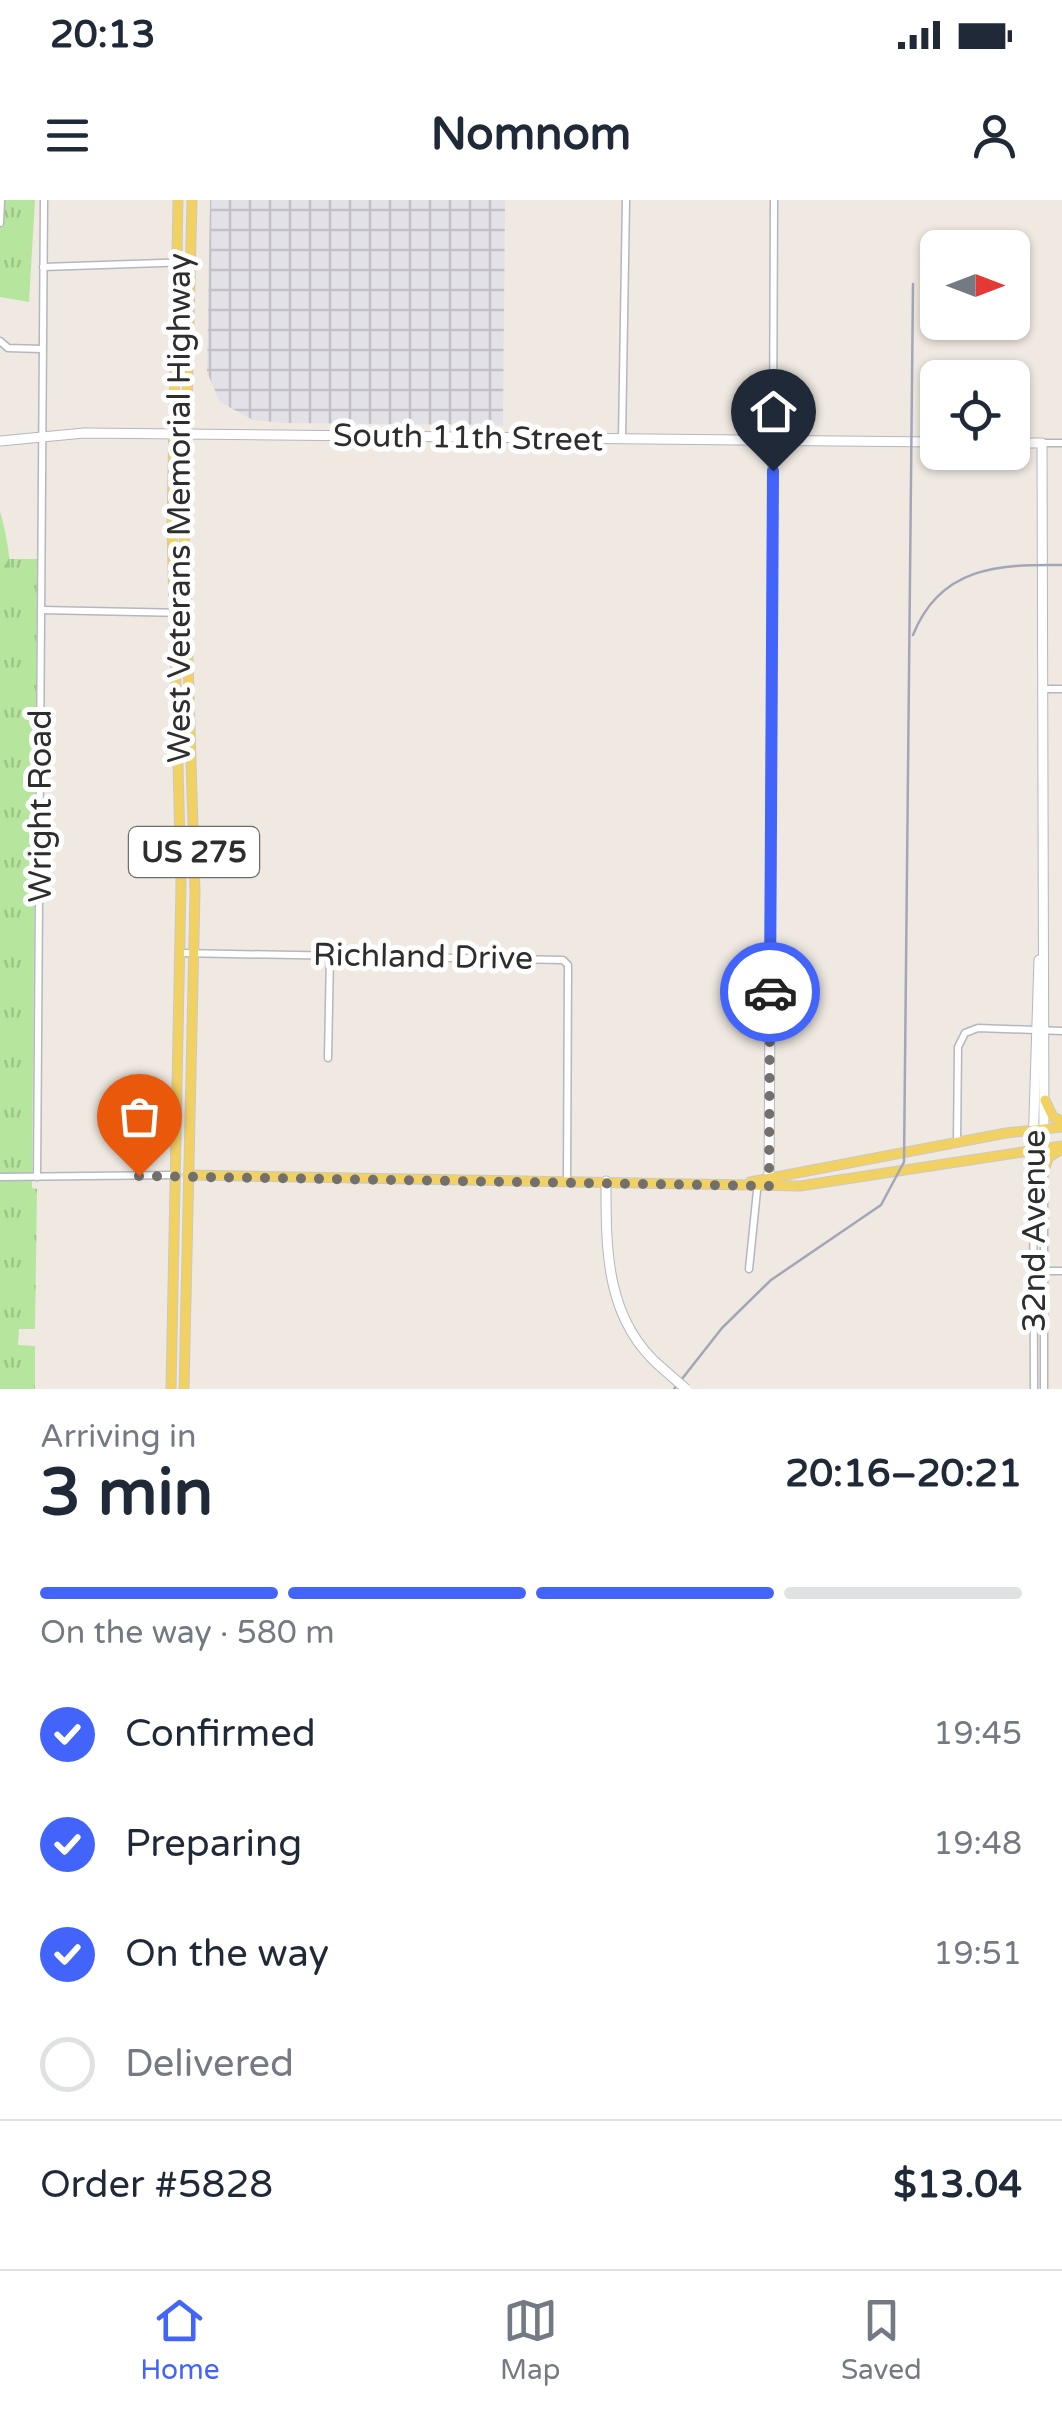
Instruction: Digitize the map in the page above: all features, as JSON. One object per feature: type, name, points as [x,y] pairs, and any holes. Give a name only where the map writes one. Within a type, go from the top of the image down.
[{"type":"main road","name":"West Veterans Memorial Highway","points":[[177,1175],[180,953],[173,433],[178,200]]},
{"type":"main road","name":"West Veterans Memorial Highway","points":[[191,1175],[194,952],[186,434],[192,200]]},
{"type":"main road","points":[[1045,1100],[1053,1117],[1062,1124]]},
{"type":"main road","points":[[764,1182],[1062,1124]]},
{"type":"main road","points":[[177,1175],[606,1182],[843,1181],[1038,1148],[1062,1148]]},
{"type":"main road","points":[[1044,1172],[1050,1157],[1062,1148]]},
{"type":"main road","name":"US 275","points":[[171,1389],[177,1175]]},
{"type":"main road","name":"US 275","points":[[184,1389],[191,1175]]},
{"type":"street","points":[[0,200],[0,223]]},
{"type":"street","name":"Wright Road","points":[[37,1178],[44,200]]},
{"type":"street","points":[[622,439],[626,200]]},
{"type":"street","points":[[749,1270],[764,1182],[774,200]]},
{"type":"street","points":[[43,267],[132,267],[191,262]]},
{"type":"street","points":[[0,341],[8,348],[42,349]]},
{"type":"street","name":"South 11th Street","points":[[0,441],[42,434],[173,433],[920,442]]},
{"type":"street","points":[[1030,443],[1062,443]]},
{"type":"street","name":"32nd Avenue","points":[[1040,1129],[1042,443]]},
{"type":"street","points":[[41,610],[186,613]]},
{"type":"street","points":[[1041,688],[1062,688]]},
{"type":"street","name":"Richland Drive","points":[[180,953],[535,957],[566,962],[567,1181]]},
{"type":"street","points":[[328,1058],[330,954]]},
{"type":"street","points":[[957,1142],[961,1038],[978,1028],[1062,1031]]},
{"type":"street","name":"32nd Avenue","points":[[1034,1389],[1038,1148],[1045,1100],[1040,1031]]},
{"type":"street","name":"32nd Avenue","points":[[1038,1148],[1044,1172],[1044,1389]]},
{"type":"street","points":[[0,1177],[177,1175]]},
{"type":"street","points":[[606,1182],[606,1249],[614,1293],[630,1331],[686,1389]]},
{"type":"street","points":[[1034,1271],[1062,1271]]},
{"type":"shaded area","points":[[210,200],[505,200],[503,425],[283,423],[253,420],[220,402],[207,372]]},
{"type":"green space","points":[[0,200],[35,200],[29,302],[0,297]]},
{"type":"green space","points":[[0,511],[10,578],[0,615]]},
{"type":"green space","points":[[0,559],[37,559],[32,1188],[37,1189],[35,1329],[19,1329],[18,1345],[35,1346],[35,1389],[0,1389]]},
{"type":"railway","points":[[674,1389],[722,1328],[771,1280],[881,1205],[904,1162],[913,284]]},
{"type":"railway","points":[[913,635],[939,595],[974,574],[1016,566],[1062,565]]},
{"type":"way so far","points":[[139,1176],[769,1186],[770,992]]},
{"type":"route","points":[[770,992],[773,471]]}]
